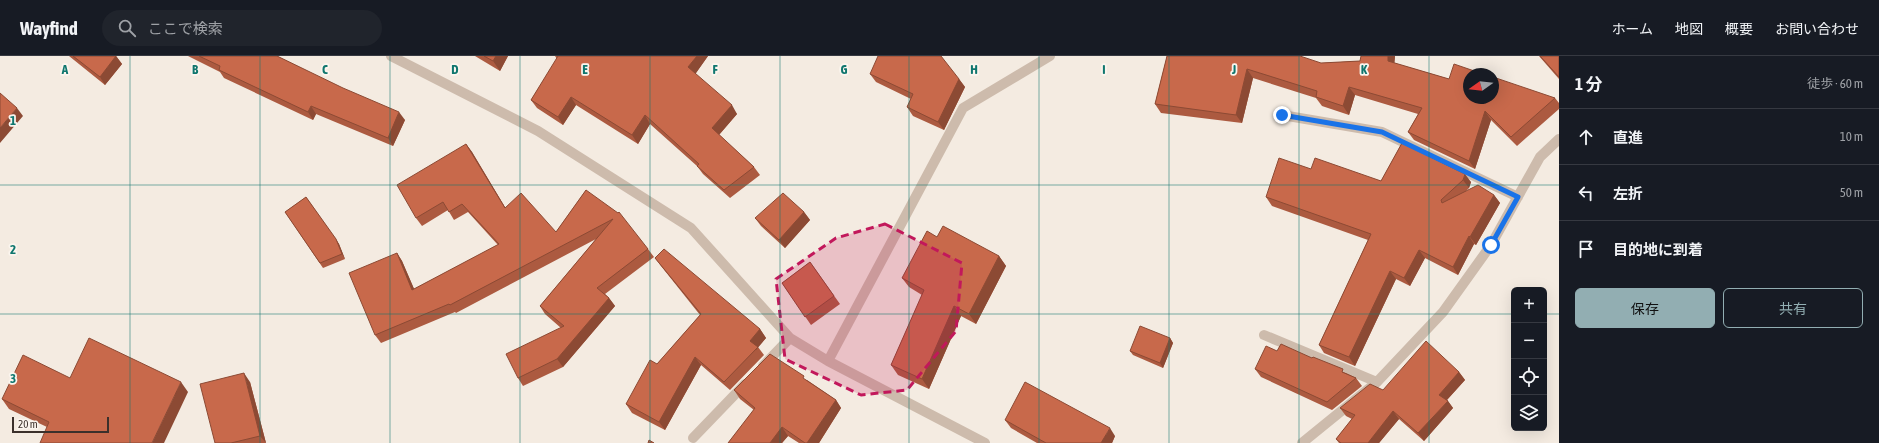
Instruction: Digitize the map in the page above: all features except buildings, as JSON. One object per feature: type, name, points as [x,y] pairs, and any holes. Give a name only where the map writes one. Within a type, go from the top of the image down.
[{"type":"street","points":[[393,56],[538,131],[691,228],[790,338],[828,360],[985,443]]},
{"type":"street","points":[[828,360],[963,108],[1050,56]]},
{"type":"street","points":[[1282,115],[1382,132],[1518,197]]},
{"type":"street","points":[[1302,443],[1377,382],[1443,312],[1491,245],[1540,157],[1559,139]]},
{"type":"street","points":[[1264,335],[1377,382]]},
{"type":"street","points":[[693,438],[790,338]]},
{"type":"highlighted area","points":[[885,224],[962,263],[956,331],[907,390],[861,395],[785,359],[776,279],[836,238]]},
{"type":"route","points":[[1282,115],[1382,132],[1518,197],[1491,245]]}]
